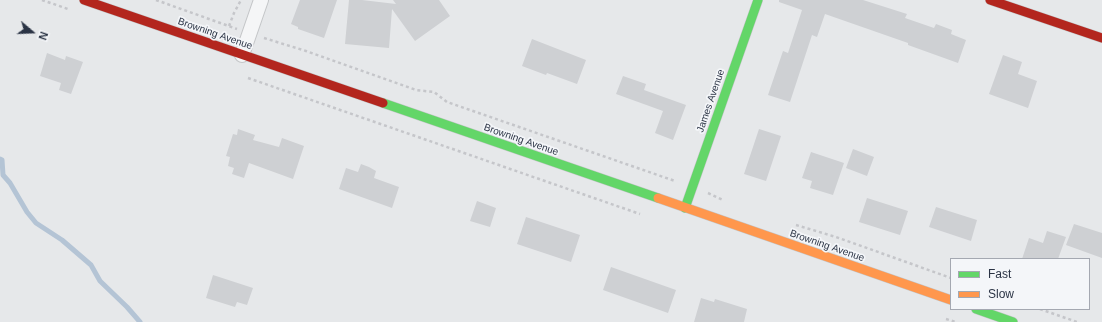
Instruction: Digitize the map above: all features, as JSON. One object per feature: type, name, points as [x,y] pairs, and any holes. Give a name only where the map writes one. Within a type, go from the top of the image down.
[{"type":"street","name":"Browning Avenue","points":[[84,0],[950,300]]},
{"type":"street","points":[[242,55],[261,0]]},
{"type":"street","name":"James Avenue","points":[[685,208],[758,0]]},
{"type":"street","points":[[990,0],[1024,5],[1102,38]]},
{"type":"street","points":[[979,310],[1013,322]]},
{"type":"path","points":[[156,0],[416,90],[434,92],[447,102],[693,187],[714,195],[729,204]]},
{"type":"path","points":[[229,26],[241,0]]},
{"type":"path","points":[[791,224],[836,237],[950,278]]},
{"type":"path","points":[[1043,310],[1077,322]]},
{"type":"building","points":[[300,0],[337,0],[324,38],[298,29],[298,27],[291,24]]},
{"type":"building","points":[[349,0],[396,4],[393,0],[439,0],[450,16],[415,41],[392,9],[389,48],[345,44]]},
{"type":"building","points":[[779,0],[863,0],[907,14],[905,18],[934,28],[936,24],[952,30],[951,34],[966,40],[958,63],[908,45],[908,43],[825,14],[817,37],[812,35],[790,102],[768,95],[783,51],[788,53],[802,10],[779,2]]},
{"type":"building","points":[[532,39],[586,60],[577,84],[522,66]]},
{"type":"building","points":[[47,53],[65,60],[66,56],[83,62],[71,94],[59,90],[61,83],[40,76]]},
{"type":"building","points":[[1003,55],[1022,62],[1018,74],[1037,81],[1028,108],[989,94]]},
{"type":"building","points":[[623,76],[646,84],[644,90],[686,105],[673,140],[655,133],[663,111],[616,94]]},
{"type":"building","points":[[238,129],[255,135],[253,140],[279,147],[282,138],[304,146],[293,179],[249,163],[244,178],[232,174],[234,168],[228,166],[230,157],[226,156],[233,134],[237,135]]},
{"type":"building","points":[[759,129],[781,136],[766,181],[744,174]]},
{"type":"building","points":[[853,149],[874,157],[867,176],[846,168]]},
{"type":"building","points":[[811,152],[844,163],[833,195],[810,188],[812,181],[802,178]]},
{"type":"building","points":[[361,164],[376,171],[374,178],[399,187],[392,208],[339,189],[346,168],[358,172]]},
{"type":"building","points":[[867,198],[908,211],[900,235],[859,222]]},
{"type":"building","points":[[477,201],[496,208],[490,227],[470,221]]},
{"type":"building","points":[[936,207],[977,220],[971,241],[929,227]]},
{"type":"building","points":[[526,217],[580,235],[571,262],[517,244]]},
{"type":"building","points":[[1074,224],[1102,233],[1102,258],[1066,245]]},
{"type":"building","points":[[1047,231],[1066,237],[1058,258],[1022,258],[1029,238],[1043,243]]},
{"type":"building","points":[[611,267],[676,290],[668,313],[603,290]]},
{"type":"building","points":[[213,275],[253,288],[247,305],[237,302],[235,307],[206,298]]},
{"type":"building","points":[[701,298],[714,302],[715,299],[747,309],[744,322],[694,322]]},
{"type":"waterway","points":[[0,159],[2,160],[3,175],[10,183],[27,212],[36,223],[62,240],[91,265],[100,281],[140,322]]},
{"type":"traffic: fast","points":[[685,208],[758,0]]},
{"type":"traffic: fast","points":[[383,103],[658,198]]},
{"type":"traffic: fast","points":[[979,310],[1013,322]]},
{"type":"traffic: slow","points":[[658,198],[950,300]]},
{"type":"traffic: jam","points":[[84,0],[383,103]]},
{"type":"traffic: jam","points":[[990,0],[1102,38]]}]
